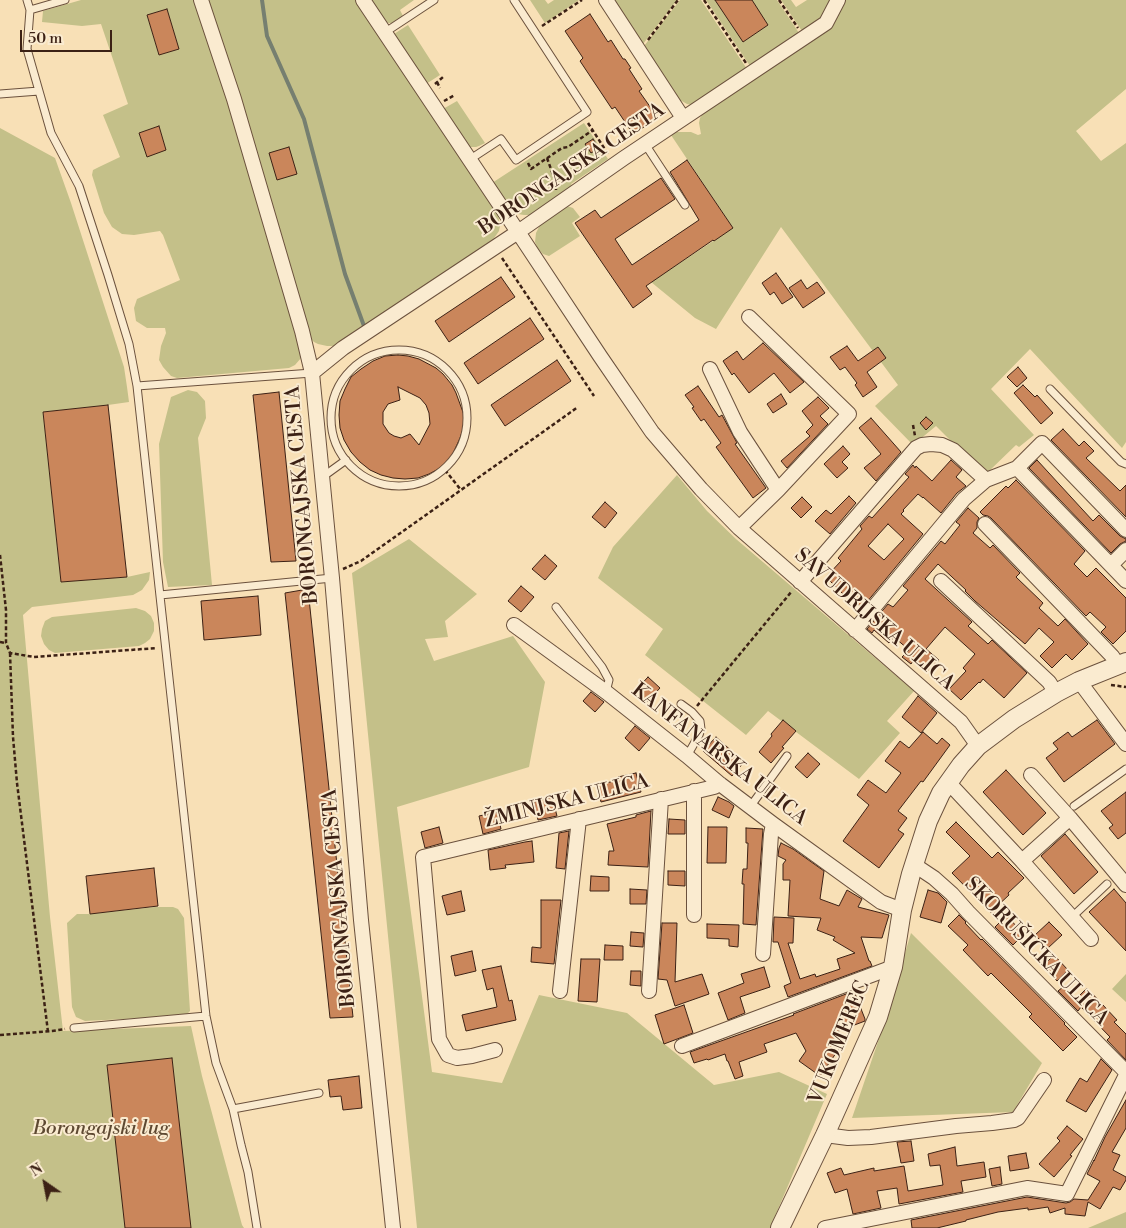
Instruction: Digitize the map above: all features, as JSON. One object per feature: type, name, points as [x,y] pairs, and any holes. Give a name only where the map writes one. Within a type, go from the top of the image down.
[{"type":"street","points":[[201,0],[240,118],[302,331],[312,373]]},
{"type":"street","name":"SAVUDRIJSKA ULICA","points":[[363,0],[652,432],[701,489],[739,528],[961,722],[978,746]]},
{"type":"street","points":[[606,0],[683,118]]},
{"type":"street","name":"BORONGAJSKA CESTA","points":[[393,1228],[361,920],[312,373],[343,348],[518,232],[826,22],[838,0]]},
{"type":"street","points":[[739,528],[778,490],[849,414],[749,317]]},
{"type":"street","points":[[710,369],[740,432],[778,490]]},
{"type":"street","points":[[855,630],[964,499],[986,480],[1017,468],[1042,443],[1126,530]]},
{"type":"street","points":[[800,582],[916,448],[931,444],[953,450],[986,480]]},
{"type":"street","points":[[1017,468],[1126,581]]},
{"type":"street","points":[[985,524],[1112,656],[1122,664]]},
{"type":"street","points":[[1111,565],[1126,550]]},
{"type":"street","points":[[940,581],[1048,682],[1056,693]]},
{"type":"street","name":"KANFANARSKA ULICA","points":[[514,625],[606,692],[773,824],[881,902],[902,910]]},
{"type":"street","name":"VUKOMEREC","points":[[780,1228],[825,1135],[878,1017],[892,966],[902,910],[914,864],[928,821],[941,793],[961,765],[978,746],[1014,718],[1056,693],[1122,664]]},
{"type":"street","points":[[1079,682],[1126,744]]},
{"type":"street","points":[[1031,775],[1072,812],[1120,868],[1126,885]]},
{"type":"street","points":[[948,782],[1022,861],[1091,939]]},
{"type":"street","name":"ŽMINJSKA ULICA","points":[[495,1050],[457,1058],[448,1055],[439,1039],[423,857],[720,784]]},
{"type":"street","points":[[694,791],[694,915]]},
{"type":"street","points":[[649,991],[661,799]]},
{"type":"street","points":[[1022,861],[1072,812]]},
{"type":"street","points":[[560,990],[578,819]]},
{"type":"street","points":[[764,954],[770,834],[773,824]]},
{"type":"street","name":"SKORUŠIĆKA ULICA","points":[[825,1228],[1027,1188],[1067,1194],[1126,1073],[952,894],[914,864]]},
{"type":"street","points":[[682,1046],[892,966]]},
{"type":"street","points":[[825,1135],[848,1138],[871,1137],[1014,1120],[1018,1118],[1044,1080]]},
{"type":"lane","points":[[27,0],[30,10],[27,49],[51,133],[79,186],[91,221],[129,344],[137,386],[206,1016],[216,1063],[233,1109],[248,1172],[257,1228]]},
{"type":"lane","points":[[30,10],[65,0]]},
{"type":"lane","points":[[384,33],[434,0]]},
{"type":"lane","points":[[469,160],[501,139],[516,160],[588,112],[514,0]]},
{"type":"lane","points":[[0,94],[39,91]]},
{"type":"lane","points":[[645,144],[685,205]]},
{"type":"lane","points":[[410,351],[428,357],[442,366],[455,380],[463,394],[467,421],[461,450],[445,470],[435,478],[418,485],[398,487],[382,484],[362,475],[349,465],[335,442],[331,429],[331,414],[336,393],[342,379],[360,360],[381,352],[410,351]]},
{"type":"lane","points":[[137,386],[312,373]]},
{"type":"lane","points":[[1050,389],[1121,462],[1126,464]]},
{"type":"lane","points":[[322,474],[328,473],[346,460]]},
{"type":"lane","points":[[160,596],[331,575]]},
{"type":"lane","points":[[556,607],[602,667],[609,680],[606,692]]},
{"type":"lane","points":[[681,704],[700,721],[701,729],[687,756]]},
{"type":"lane","points":[[750,807],[787,756]]},
{"type":"lane","points":[[1072,812],[1126,769]]},
{"type":"lane","points":[[1072,917],[1107,884]]},
{"type":"lane","points":[[74,1028],[206,1016]]},
{"type":"lane","points":[[233,1109],[319,1093]]},
{"type":"path","points":[[534,31],[582,0]]},
{"type":"path","points":[[639,51],[678,0]]},
{"type":"path","points":[[704,0],[752,72]]},
{"type":"path","points":[[779,0],[804,37]]},
{"type":"path","points":[[437,82],[440,88]]},
{"type":"path","points":[[583,115],[611,159]]},
{"type":"path","points":[[523,156],[531,169],[593,130]]},
{"type":"path","points":[[547,158],[556,183],[557,204]]},
{"type":"path","points":[[499,252],[594,396]]},
{"type":"path","points":[[331,575],[362,561],[578,407]]},
{"type":"path","points":[[445,470],[461,490]]},
{"type":"path","points":[[0,555],[6,610],[6,643],[10,653],[16,784],[48,1032]]},
{"type":"path","points":[[692,712],[800,582]]},
{"type":"path","points":[[0,642],[6,643]]},
{"type":"path","points":[[10,653],[34,657],[165,648]]},
{"type":"path","points":[[1098,674],[1102,683],[1126,687]]},
{"type":"path","points":[[0,1035],[48,1032],[74,1028]]},
{"type":"green space","points":[[81,0],[196,0],[230,98],[302,351],[301,358],[295,365],[289,368],[177,378],[171,376],[163,367],[159,360],[161,346],[166,333],[165,328],[147,328],[136,321],[134,308],[137,299],[180,280],[160,231],[134,235],[122,234],[112,227],[104,213],[92,175],[93,170],[120,157],[103,115],[128,104],[101,24],[82,26],[42,22],[43,11]],"holes":[[[167,9],[179,49],[159,55],[147,15]],[[159,126],[166,150],[147,156],[139,133]]]},
{"type":"green space","points":[[207,0],[357,0],[498,214],[499,231],[492,241],[335,346],[314,342],[310,338]]},
{"type":"green space","points":[[370,0],[414,0],[400,10],[403,16],[392,23],[388,23]]},
{"type":"green space","points":[[530,0],[545,0],[548,4],[554,0],[579,0],[545,23]]},
{"type":"green space","points":[[614,0],[677,0],[643,44]]},
{"type":"green space","points":[[680,0],[701,0],[747,69],[692,105],[680,100],[644,46]]},
{"type":"green space","points":[[706,0],[715,0],[743,42],[768,25],[752,0],[777,0],[799,33],[750,66]]},
{"type":"green space","points":[[781,0],[791,0],[796,7],[807,0],[832,0],[825,15],[802,31]]},
{"type":"green space","points":[[843,0],[1126,0],[1126,89],[1076,131],[1101,161],[1126,143],[1126,442],[1122,448],[1030,349],[991,389],[1034,435],[1019,447],[1016,445],[987,473],[983,473],[936,426],[913,445],[875,406],[898,385],[781,227],[716,329],[695,318],[651,282],[733,228],[671,135],[676,132],[701,134],[699,123],[704,112],[811,39]]},
{"type":"green space","points":[[408,25],[440,75],[426,84],[394,34]]},
{"type":"green space","points":[[457,101],[485,143],[476,147],[469,147],[443,109]]},
{"type":"green space","points":[[584,123],[608,159],[571,184],[573,187],[534,213],[524,215],[511,210],[492,183]]},
{"type":"green space","name":"Borongajski lug","points":[[0,128],[55,158],[124,367],[127,387],[129,402],[43,412],[61,582],[127,577],[150,572],[149,580],[142,590],[133,595],[32,607],[23,615],[50,917],[63,1031],[191,1026],[202,1076],[244,1228],[0,1228]]},
{"type":"green space","points":[[567,206],[573,208],[580,217],[572,223],[580,236],[549,256],[543,254],[535,242],[536,233],[540,225]]},
{"type":"green space","points":[[188,390],[197,392],[205,401],[206,418],[198,438],[212,585],[168,587],[163,562],[159,444],[171,397]]},
{"type":"green space","points":[[677,475],[707,511],[736,539],[914,691],[887,721],[900,733],[859,779],[768,711],[746,735],[645,655],[663,629],[598,578],[613,547]]},
{"type":"green space","points":[[409,539],[477,594],[445,621],[448,637],[425,639],[434,661],[513,636],[545,682],[529,767],[397,807],[432,1072],[502,1083],[539,995],[627,1013],[714,1085],[779,1072],[827,1094],[770,1228],[417,1228],[352,573]]},
{"type":"green space","points":[[136,608],[145,611],[151,616],[154,623],[154,631],[150,639],[139,646],[55,653],[44,644],[41,636],[45,621],[52,617]]},
{"type":"green space","points":[[173,907],[178,909],[184,918],[190,1011],[185,1016],[85,1021],[76,1017],[72,1007],[67,923],[77,914]]},
{"type":"green space","points":[[911,933],[1042,1063],[1013,1112],[852,1118],[882,1030]]},
{"type":"green space","points":[[1126,974],[1126,1002],[1112,989]]},
{"type":"green space","points":[[1126,1212],[1126,1228],[1088,1228]]},
{"type":"building","points":[[715,0],[752,0],[768,25],[743,42]]},
{"type":"building","points":[[167,9],[179,49],[159,55],[147,15]]},
{"type":"building","points":[[590,14],[608,42],[611,40],[631,68],[629,69],[642,89],[639,91],[658,118],[633,134],[615,107],[612,109],[580,61],[583,58],[565,31]]},
{"type":"building","points":[[159,126],[166,150],[147,157],[139,133]]},
{"type":"building","points":[[593,139],[599,148],[591,153],[585,144]]},
{"type":"building","points":[[289,147],[297,174],[277,180],[269,153]]},
{"type":"building","points":[[687,160],[733,228],[646,286],[652,294],[633,308],[575,223],[595,210],[601,218],[661,178],[675,199],[615,239],[632,265],[699,220],[670,172]]},
{"type":"building","points":[[776,273],[793,297],[782,304],[774,292],[770,295],[762,283]]},
{"type":"building","points":[[501,277],[515,297],[449,342],[435,321]]},
{"type":"building","points":[[801,280],[807,289],[817,282],[825,293],[803,308],[789,288]]},
{"type":"building","points":[[530,318],[544,339],[478,384],[464,363]]},
{"type":"building","points":[[763,343],[804,382],[790,393],[774,373],[749,393],[734,373],[732,375],[723,361],[737,351],[743,360]]},
{"type":"building","points":[[847,346],[858,361],[878,347],[886,358],[867,372],[877,387],[863,397],[855,385],[857,383],[845,367],[840,370],[830,357]]},
{"type":"building","points":[[385,356],[408,356],[419,359],[436,368],[452,385],[464,415],[464,426],[450,460],[440,468],[418,478],[393,478],[370,470],[351,452],[340,428],[340,401],[351,377],[373,361]],"holes":[[[398,387],[420,398],[426,405],[430,424],[419,445],[410,434],[401,438],[389,433],[383,424],[383,412],[388,404],[400,400]]]},
{"type":"building","points":[[557,360],[571,381],[505,426],[491,405]]},
{"type":"building","points":[[1018,367],[1027,378],[1017,387],[1007,377]]},
{"type":"building","points":[[1023,385],[1035,397],[1037,395],[1053,413],[1041,424],[1014,393]]},
{"type":"building","points":[[698,386],[719,417],[722,415],[737,443],[735,444],[766,488],[753,498],[716,447],[721,443],[704,419],[701,421],[685,395]]},
{"type":"building","points":[[279,392],[296,561],[271,562],[253,395]]},
{"type":"building","points":[[781,394],[787,404],[773,413],[767,404]]},
{"type":"building","points":[[818,397],[829,408],[820,416],[828,424],[787,468],[781,461],[810,436],[806,432],[813,425],[802,411]]},
{"type":"building","points":[[108,405],[127,577],[61,582],[43,412]]},
{"type":"building","points":[[926,417],[933,423],[926,430],[920,423]]},
{"type":"building","points":[[871,418],[901,452],[876,481],[864,468],[881,454],[859,428]]},
{"type":"building","points":[[1063,429],[1079,446],[1084,441],[1094,451],[1086,458],[1120,491],[1126,485],[1126,517],[1051,440]]},
{"type":"building","points":[[843,446],[850,454],[842,462],[848,468],[837,478],[824,464]]},
{"type":"building","points":[[951,460],[962,470],[956,477],[966,486],[957,493],[941,513],[918,494],[903,510],[901,514],[923,534],[862,608],[845,592],[843,594],[826,577],[841,561],[838,558],[862,529],[860,526],[869,516],[872,518],[909,477],[905,474],[913,465],[932,481]],"holes":[[[888,524],[904,539],[884,560],[868,546]]]},
{"type":"building","points":[[1037,460],[1093,521],[1099,515],[1126,541],[1111,553],[1029,468]]},
{"type":"building","points":[[1016,480],[1085,551],[1074,564],[1087,577],[1096,568],[1126,598],[1126,631],[1113,644],[1101,632],[1106,627],[1090,612],[1086,616],[991,518],[980,512],[1006,486],[1008,488]]},
{"type":"building","points":[[849,496],[856,503],[830,534],[815,521],[826,510],[831,514]]},
{"type":"building","points":[[802,497],[812,507],[801,518],[791,508]]},
{"type":"building","points":[[605,502],[617,513],[605,528],[592,517]]},
{"type":"building","points":[[968,508],[979,518],[977,528],[973,533],[990,548],[993,545],[1020,573],[1016,577],[1043,603],[1039,608],[1058,626],[1065,619],[1088,644],[1072,660],[1066,654],[1052,668],[1040,656],[1054,642],[1039,628],[1025,644],[975,601],[938,564],[925,579],[972,622],[968,626],[988,644],[992,640],[1027,673],[1004,698],[983,679],[961,700],[949,689],[966,671],[963,668],[975,654],[945,627],[926,649],[939,660],[928,672],[914,660],[911,664],[902,657],[909,650],[894,637],[889,643],[874,630],[872,633],[867,629],[888,604],[893,607],[908,590],[903,586],[941,541],[945,544],[960,525],[956,522]]},
{"type":"building","points":[[545,555],[557,566],[545,580],[532,569]]},
{"type":"building","points":[[521,586],[534,597],[521,612],[508,601]]},
{"type":"building","points":[[308,589],[353,1017],[330,1018],[285,593]]},
{"type":"building","points":[[258,596],[261,635],[204,640],[201,601]]},
{"type":"building","points":[[648,677],[660,688],[647,702],[635,691]]},
{"type":"building","points":[[591,692],[604,702],[595,712],[583,701]]},
{"type":"building","points":[[918,696],[937,713],[921,733],[902,717]]},
{"type":"building","points":[[783,720],[796,731],[771,763],[759,752]]},
{"type":"building","points":[[1097,720],[1115,744],[1064,782],[1046,758],[1058,749],[1053,743],[1068,732],[1072,737]]},
{"type":"building","points":[[635,726],[650,738],[639,751],[625,738]]},
{"type":"building","points":[[923,732],[937,744],[942,738],[950,745],[923,782],[921,781],[898,811],[907,818],[898,830],[904,834],[879,868],[843,841],[869,805],[857,795],[868,780],[886,793],[901,773],[885,761],[900,741],[909,748]]},
{"type":"building","points":[[716,737],[744,762],[732,776],[703,751]]},
{"type":"building","points":[[808,753],[820,764],[807,778],[795,767]]},
{"type":"building","points":[[1006,770],[1046,813],[1023,835],[983,792]]},
{"type":"building","points":[[636,773],[641,792],[601,802],[597,785],[619,780],[618,777]]},
{"type":"building","points":[[1126,792],[1126,833],[1118,839],[1109,828],[1113,825],[1101,811]]},
{"type":"building","points":[[552,797],[557,816],[538,820],[534,802]]},
{"type":"building","points":[[718,797],[734,806],[729,818],[712,810]]},
{"type":"building","points":[[651,811],[648,867],[608,865],[609,851],[614,851],[607,824],[636,817],[636,815]]},
{"type":"building","points":[[497,812],[501,829],[483,834],[479,816]]},
{"type":"building","points":[[669,819],[685,820],[685,834],[668,834]]},
{"type":"building","points":[[956,822],[992,858],[998,852],[1024,878],[994,909],[1002,911],[1024,934],[1013,945],[995,927],[1000,922],[952,873],[970,856],[946,832]]},
{"type":"building","points":[[439,827],[443,843],[425,848],[421,832]]},
{"type":"building","points":[[708,827],[727,827],[726,863],[707,863]]},
{"type":"building","points":[[746,828],[763,829],[756,925],[743,924],[744,884],[742,884],[743,869],[747,869],[748,843],[746,843]]},
{"type":"building","points":[[569,831],[565,869],[556,868],[559,833]]},
{"type":"building","points":[[1065,834],[1098,872],[1074,894],[1041,856]]},
{"type":"building","points":[[532,841],[534,862],[505,865],[506,868],[490,870],[488,850]]},
{"type":"building","points":[[781,843],[793,849],[824,871],[820,899],[839,906],[847,890],[862,899],[858,907],[889,915],[882,938],[861,937],[872,966],[788,997],[784,986],[791,983],[778,942],[773,942],[774,917],[794,918],[793,943],[788,943],[800,979],[815,974],[816,977],[840,969],[837,959],[855,953],[833,940],[835,937],[817,930],[821,918],[788,916],[790,880],[783,880],[783,864],[786,860],[778,856]]},
{"type":"building","points":[[154,868],[158,906],[90,914],[86,876]]},
{"type":"building","points":[[668,871],[685,871],[685,886],[668,885]]},
{"type":"building","points":[[591,876],[609,877],[609,891],[590,891]]},
{"type":"building","points":[[630,889],[647,890],[646,904],[630,904]]},
{"type":"building","points":[[1114,889],[1126,903],[1126,951],[1089,912]]},
{"type":"building","points":[[928,890],[938,893],[947,902],[941,923],[920,917]]},
{"type":"building","points":[[461,891],[465,911],[447,915],[442,896]]},
{"type":"building","points":[[541,900],[561,900],[554,964],[531,962],[532,947],[541,948]]},
{"type":"building","points":[[959,915],[981,940],[1077,1037],[1063,1051],[1029,1017],[1032,1014],[991,973],[988,976],[963,950],[968,945],[948,926]]},
{"type":"building","points":[[1049,922],[1062,935],[1048,948],[1035,935]]},
{"type":"building","points":[[662,923],[677,923],[675,982],[702,974],[709,994],[675,1006],[667,980],[658,979]]},
{"type":"building","points":[[707,924],[739,925],[738,947],[729,946],[729,939],[707,938]]},
{"type":"building","points":[[631,932],[644,933],[643,947],[630,946]]},
{"type":"building","points":[[605,945],[623,946],[623,960],[604,960]]},
{"type":"building","points":[[472,951],[476,971],[455,976],[451,956]]},
{"type":"building","points":[[1054,955],[1068,970],[1057,981],[1043,966]]},
{"type":"building","points":[[581,959],[600,959],[597,1002],[578,1001]]},
{"type":"building","points":[[501,966],[509,1001],[512,1000],[516,1020],[466,1031],[462,1015],[497,1007],[493,988],[487,990],[482,970]]},
{"type":"building","points":[[764,967],[770,987],[740,997],[745,1013],[728,1020],[718,993],[744,983],[741,974]]},
{"type":"building","points":[[631,971],[641,971],[641,986],[630,985]]},
{"type":"building","points":[[1063,987],[1075,1000],[1087,988],[1117,1020],[1114,1022],[1126,1034],[1126,1060],[1107,1040],[1110,1037],[1081,1007],[1078,1011],[1058,991]]},
{"type":"building","points":[[854,991],[865,1021],[836,1032],[846,1039],[820,1076],[799,1061],[806,1051],[796,1033],[764,1044],[767,1052],[739,1062],[743,1076],[735,1079],[725,1054],[694,1063],[690,1052],[794,1015]]},
{"type":"building","points":[[684,1005],[693,1033],[664,1044],[655,1015]]},
{"type":"building","points":[[172,1058],[191,1228],[125,1228],[107,1065]]},
{"type":"building","points":[[1101,1059],[1112,1070],[1086,1112],[1066,1101],[1080,1078],[1087,1082]]},
{"type":"building","points":[[359,1076],[362,1108],[343,1110],[341,1096],[330,1097],[328,1080]]},
{"type":"building","points":[[1126,1100],[1126,1128],[1112,1152],[1120,1155],[1113,1170],[1126,1177],[1126,1180],[1120,1190],[1113,1187],[1100,1209],[1088,1202],[1085,1216],[1065,1214],[1065,1208],[1050,1213],[1048,1207],[1028,1210],[1028,1208],[998,1212],[937,1228],[912,1228],[911,1220],[1027,1197],[1066,1203],[1074,1199],[1088,1200],[1100,1181],[1087,1174]]},
{"type":"building","points":[[1067,1126],[1083,1139],[1070,1155],[1072,1156],[1054,1177],[1039,1164],[1060,1141],[1057,1138]]},
{"type":"building","points":[[911,1141],[914,1161],[901,1163],[897,1142]]},
{"type":"building","points":[[955,1147],[957,1166],[984,1162],[986,1177],[961,1181],[963,1192],[899,1204],[897,1188],[877,1191],[881,1208],[853,1214],[847,1189],[835,1193],[827,1173],[841,1168],[844,1175],[874,1168],[874,1171],[904,1166],[908,1191],[943,1185],[940,1165],[930,1166],[928,1154]]},
{"type":"building","points":[[1026,1153],[1029,1168],[1010,1171],[1008,1156]]},
{"type":"building","points":[[1000,1167],[1002,1184],[992,1186],[989,1169]]},
{"type":"waterway","points":[[262,0],[267,36],[304,119],[345,274],[364,326]]}]
